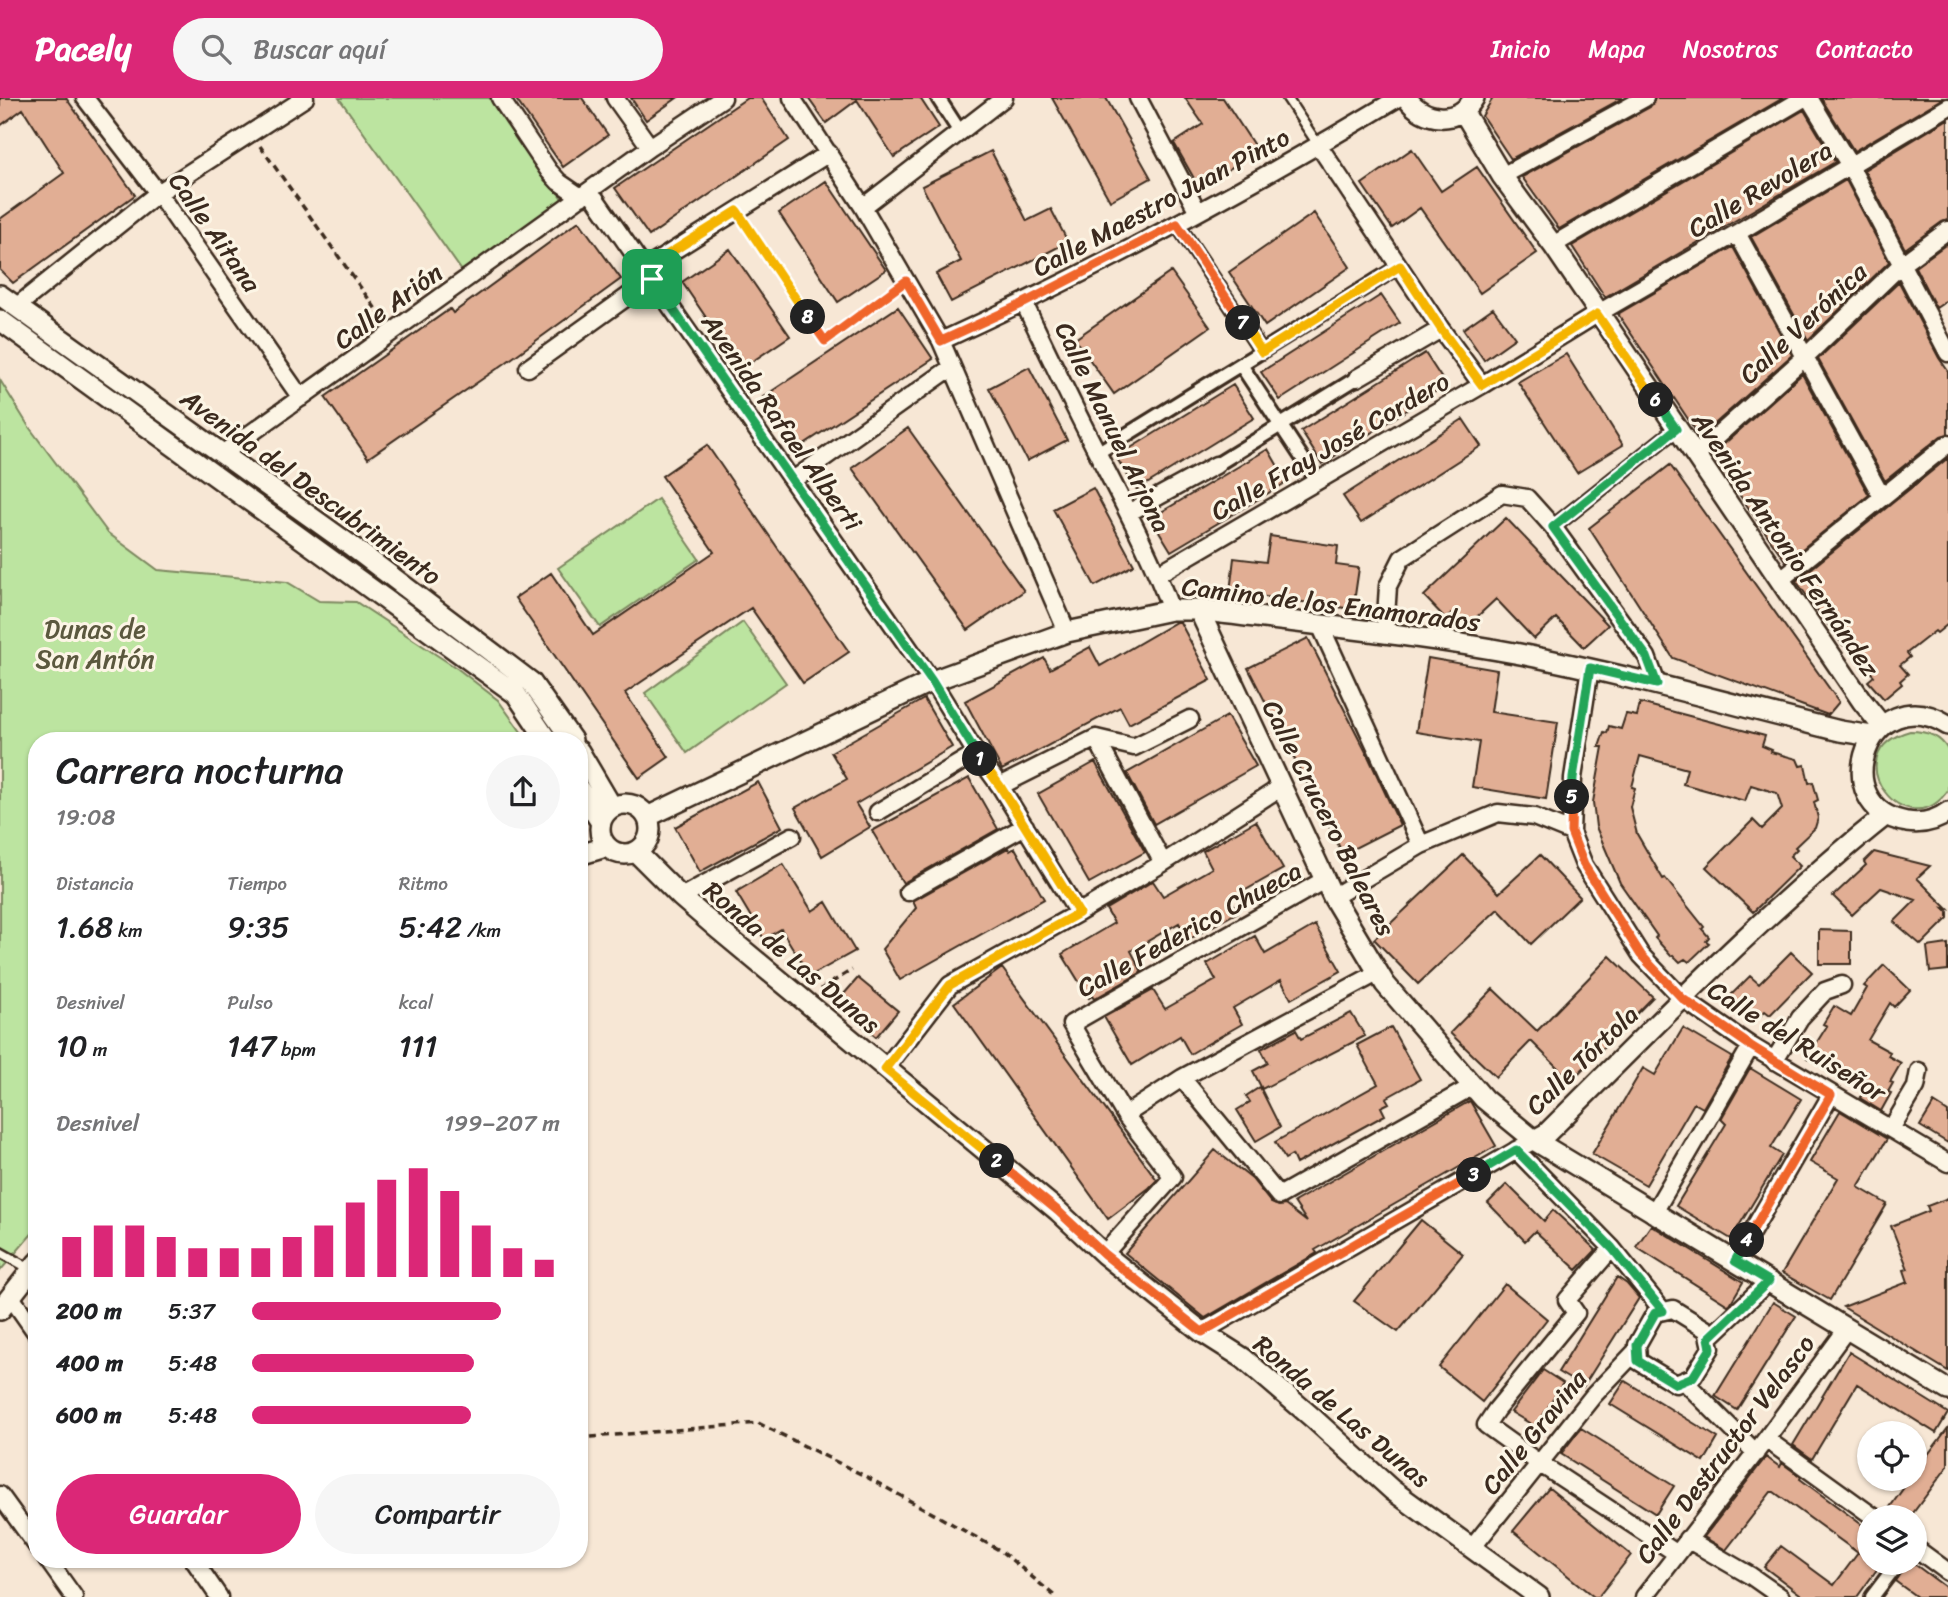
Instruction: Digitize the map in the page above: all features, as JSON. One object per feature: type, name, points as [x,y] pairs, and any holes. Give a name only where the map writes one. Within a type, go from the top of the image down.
[{"type":"street","name":"Calle Aitana","points":[[85,98],[158,193],[301,398]]},
{"type":"street","points":[[16,307],[158,193],[305,98]]},
{"type":"street","name":"Avenida Rafael Alberti","points":[[500,98],[549,171],[559,182],[586,194],[649,274],[932,681],[1079,913]]},
{"type":"street","points":[[615,98],[650,147]]},
{"type":"street","name":"Calle Arión","points":[[222,454],[650,147],[723,98]]},
{"type":"street","points":[[792,98],[863,207],[941,341],[1067,632]]},
{"type":"street","points":[[938,98],[960,132]]},
{"type":"street","points":[[863,207],[1004,98]]},
{"type":"street","points":[[1138,98],[1198,212]]},
{"type":"street","name":"Calle Maestro Juan Pinto","points":[[941,341],[1024,303],[1177,224],[1319,146],[1398,98]]},
{"type":"street","points":[[1407,98],[1412,106],[1423,114],[1436,118],[1450,117],[1469,105]]},
{"type":"street","points":[[1503,176],[1645,98]]},
{"type":"street","points":[[1553,246],[1806,98],[1849,164],[1948,353]]},
{"type":"street","name":"Avenida Antonio Fernández","points":[[1469,105],[1503,176],[1780,580],[1862,702],[1877,731]]},
{"type":"street","name":"Calle Revolera","points":[[1597,314],[1948,107]]},
{"type":"street","points":[[1319,146],[1441,329],[1482,385]]},
{"type":"street","points":[[528,368],[649,274],[737,211],[829,153]]},
{"type":"street","points":[[1177,224],[1262,352]]},
{"type":"street","name":"Calle Verónica","points":[[1695,456],[1804,358],[1902,264],[1948,230]]},
{"type":"street","points":[[1737,233],[1882,497]]},
{"type":"street","points":[[1097,453],[1400,266]]},
{"type":"street","name":"Avenida del Descubrimiento","points":[[0,296],[350,545],[531,682],[566,732]]},
{"type":"street","name":"Calle Manuel Arjona","points":[[1024,303],[1097,453],[1130,512],[1171,610]]},
{"type":"street","name":"Calle Fray José Cordero","points":[[1158,574],[1482,385],[1597,314]]},
{"type":"street","name":"Avenida del Descubrimiento","points":[[0,320],[516,694],[542,732]]},
{"type":"street","points":[[1130,512],[1216,465],[1357,377],[1441,329]]},
{"type":"street","points":[[1241,365],[1318,482]]},
{"type":"street","points":[[793,480],[952,367]]},
{"type":"street","points":[[1553,527],[1676,429]]},
{"type":"street","points":[[1780,580],[1948,444]]},
{"type":"street","points":[[1385,632],[1388,586],[1402,558],[1502,494],[1527,498],[1553,527],[1647,657],[1657,684]]},
{"type":"street","name":"Camino de los Enamorados","points":[[647,817],[932,681],[1067,632],[1171,610],[1199,610],[1385,632],[1590,668],[1840,731],[1877,731]]},
{"type":"street","name":"Calle Crucero Baleares","points":[[1199,610],[1330,888],[1385,984],[1484,1099],[1534,1140],[1948,1390]]},
{"type":"street","points":[[1320,625],[1421,845]]},
{"type":"street","name":"Calle del Ruiseñor","points":[[1590,668],[1573,778],[1571,832],[1584,865],[1641,955],[1683,999],[1751,1046],[1948,1163]]},
{"type":"street","points":[[1946,820],[1914,823],[1886,815],[1867,793],[1862,779],[1863,757],[1877,731],[1895,718],[1924,715],[1948,726]]},
{"type":"street","points":[[1000,786],[1096,738],[1134,747],[1190,719]]},
{"type":"street","points":[[1096,738],[1163,863]]},
{"type":"street","points":[[878,812],[976,753]]},
{"type":"street","points":[[588,772],[606,814]]},
{"type":"street","points":[[885,1069],[950,985],[1163,863],[1281,787]]},
{"type":"street","points":[[588,797],[606,814]]},
{"type":"street","points":[[619,804],[635,806],[647,817],[650,825],[647,841],[636,852],[620,854],[606,847],[600,835],[606,814],[619,804]]},
{"type":"street","points":[[1330,888],[1421,845],[1498,813],[1534,817],[1571,832]]},
{"type":"street","name":"Calle Tórtola","points":[[1202,1332],[1547,1133],[1683,999],[1838,854],[1886,815]]},
{"type":"street","points":[[908,892],[1025,826]]},
{"type":"street","points":[[681,897],[792,836]]},
{"type":"street","points":[[588,852],[606,847]]},
{"type":"street","name":"Ronda de Las Dunas","points":[[636,852],[681,897],[1058,1211],[1104,1254],[1202,1332],[1243,1358],[1392,1490],[1539,1597]]},
{"type":"street","name":"Calle Federico Chueca","points":[[1104,1254],[1173,1177],[1125,1115],[1071,1024],[1330,888]]},
{"type":"street","points":[[1125,1115],[1182,1077],[1379,972]]},
{"type":"street","points":[[1774,1061],[1800,1018],[1825,991],[1842,985]]},
{"type":"street","points":[[1653,1214],[1751,1046]]},
{"type":"street","points":[[1891,1129],[1916,1087],[1919,1071]]},
{"type":"street","points":[[1182,1077],[1279,1196],[1473,1086]]},
{"type":"street","points":[[1735,1261],[1831,1095]]},
{"type":"street","points":[[1516,1150],[1612,1248],[1663,1311]]},
{"type":"street","points":[[1612,1248],[1567,1300],[1576,1313],[1486,1424],[1539,1463],[1676,1553]]},
{"type":"street","points":[[28,1274],[5,1303],[28,1325]]},
{"type":"street","points":[[1709,1338],[1769,1281]]},
{"type":"street","points":[[1673,1308],[1707,1330],[1709,1338],[1711,1348],[1693,1377],[1676,1384],[1638,1361],[1637,1345],[1655,1313],[1673,1308]]},
{"type":"street","name":"Calle Destructor Velasco","points":[[1644,1597],[1766,1439],[1846,1329]]},
{"type":"street","name":"Calle Gravina","points":[[1472,1548],[1593,1396],[1637,1350]]},
{"type":"street","points":[[1684,1381],[1756,1452]]},
{"type":"street","points":[[1766,1439],[1857,1505]]},
{"type":"street","points":[[0,1495],[28,1534]]},
{"type":"street","points":[[1687,1539],[1751,1576],[1781,1597]]},
{"type":"street","points":[[1927,1557],[1948,1572]]},
{"type":"street","points":[[53,1568],[74,1597]]},
{"type":"street","points":[[199,1568],[219,1597]]},
{"type":"street","points":[[1872,1597],[1889,1575]]},
{"type":"lane","points":[[1287,98],[1319,146]]},
{"type":"lane","points":[[0,1252],[28,1264]]},
{"type":"path","points":[[251,133],[393,332]]},
{"type":"path","points":[[737,211],[825,341],[906,281]]},
{"type":"path","points":[[805,1002],[852,970]]},
{"type":"path","points":[[588,1437],[758,1423],[865,1476],[1001,1551],[1056,1597]]},
{"type":"green space","points":[[339,98],[490,98],[563,200],[462,271]]},
{"type":"green space","name":"Dunas de San Antón","points":[[0,380],[29,427],[108,533],[158,570],[287,582],[319,601],[356,602],[458,669],[498,700],[521,732],[28,732],[28,1238],[0,1271]]},
{"type":"green space","points":[[658,499],[699,559],[600,627],[558,568]]},
{"type":"green space","points":[[743,622],[786,683],[687,753],[645,693]]},
{"type":"green space","points":[[1910,731],[1932,735],[1948,750],[1948,790],[1932,806],[1914,809],[1898,804],[1884,791],[1877,775],[1877,758],[1887,742]]},
{"type":"building","points":[[0,98],[66,98],[135,195],[13,283],[0,270],[0,219],[64,173],[23,109],[0,126]]},
{"type":"building","points":[[515,98],[582,98],[608,135],[563,167]]},
{"type":"building","points":[[631,98],[677,98],[646,120]]},
{"type":"building","points":[[747,98],[761,98],[789,140],[649,236],[615,188]]},
{"type":"building","points":[[808,98],[920,98],[939,127],[894,157],[857,100],[826,123]]},
{"type":"building","points":[[1052,98],[1106,98],[1151,178],[1110,201]]},
{"type":"building","points":[[1185,98],[1223,98],[1257,150],[1200,189],[1174,143],[1203,124]]},
{"type":"building","points":[[1493,98],[1623,98],[1511,159],[1482,116]]},
{"type":"building","points":[[1655,98],[1783,98],[1559,229],[1522,177],[1650,107]]},
{"type":"building","points":[[1821,98],[1943,98],[1854,151]]},
{"type":"building","points":[[1804,110],[1835,162],[1605,297],[1572,246]]},
{"type":"building","points":[[1948,119],[1948,220],[1905,249],[1864,170]]},
{"type":"building","points":[[1412,149],[1441,191],[1477,167],[1537,253],[1480,293],[1420,208],[1392,228],[1362,184]]},
{"type":"building","points":[[991,151],[1027,221],[1051,209],[1068,242],[951,302],[936,274],[961,261],[922,186]]},
{"type":"building","points":[[1846,180],[1889,262],[1808,340],[1751,237]]},
{"type":"building","points":[[826,181],[886,270],[838,302],[779,213]]},
{"type":"building","points":[[1314,213],[1350,267],[1265,326],[1229,272]]},
{"type":"building","points":[[579,221],[621,279],[368,458],[325,397],[450,309],[453,313]]},
{"type":"building","points":[[1948,243],[1948,300],[1936,308],[1915,267]]},
{"type":"building","points":[[1733,247],[1792,355],[1700,437],[1618,314]]},
{"type":"building","points":[[730,249],[790,336],[741,369],[682,282]]},
{"type":"building","points":[[1171,272],[1210,327],[1114,394],[1075,339]]},
{"type":"building","points":[[1899,282],[1948,371],[1948,434],[1941,436],[1885,481],[1818,359]]},
{"type":"building","points":[[1381,295],[1400,323],[1280,400],[1261,372]]},
{"type":"building","points":[[898,307],[933,359],[798,448],[763,397]]},
{"type":"building","points":[[1493,308],[1515,338],[1484,360],[1463,329]]},
{"type":"building","points":[[1425,353],[1446,385],[1322,464],[1301,431]]},
{"type":"building","points":[[1566,354],[1623,445],[1577,473],[1518,382]]},
{"type":"building","points":[[1029,367],[1067,440],[1027,461],[989,388]]},
{"type":"building","points":[[1802,374],[1869,495],[1786,562],[1712,455]]},
{"type":"building","points":[[1233,385],[1254,418],[1137,490],[1116,457]]},
{"type":"building","points":[[1463,419],[1481,446],[1361,523],[1343,496]]},
{"type":"building","points":[[908,428],[1024,591],[968,630],[852,468]]},
{"type":"building","points":[[707,445],[849,652],[803,683],[751,608],[625,693],[669,757],[639,778],[515,598],[551,573],[593,635],[714,552],[662,476]]},
{"type":"building","points":[[1268,449],[1287,482],[1171,551],[1151,518]]},
{"type":"building","points":[[1948,458],[1948,624],[1907,653],[1910,657],[1900,665],[1908,674],[1900,681],[1902,684],[1884,699],[1868,681],[1874,676],[1845,642],[1843,645],[1796,581]]},
{"type":"building","points":[[1670,465],[1839,702],[1828,715],[1673,658],[1589,528]]},
{"type":"building","points":[[1093,488],[1134,565],[1095,586],[1053,509]]},
{"type":"building","points":[[1506,518],[1608,625],[1584,647],[1556,618],[1534,639],[1496,599],[1464,629],[1451,614],[1446,619],[1424,596]]},
{"type":"building","points":[[1270,536],[1338,546],[1336,565],[1359,568],[1353,609],[1230,592],[1234,558],[1266,562]]},
{"type":"building","points":[[1180,622],[1211,680],[1129,724],[1120,707],[1002,770],[965,701],[1044,658],[1050,669],[1090,647],[1100,666]]},
{"type":"building","points":[[1308,638],[1400,825],[1343,854],[1248,668]]},
{"type":"building","points":[[1428,658],[1497,670],[1491,712],[1558,722],[1546,799],[1472,787],[1479,742],[1416,732]]},
{"type":"building","points":[[924,699],[952,747],[856,804],[870,827],[822,856],[795,808],[847,779],[831,752]]},
{"type":"building","points":[[1640,703],[1765,736],[1762,746],[1772,750],[1771,752],[1797,759],[1800,766],[1805,765],[1809,783],[1813,782],[1818,800],[1814,802],[1818,818],[1815,828],[1795,847],[1797,849],[1790,856],[1800,866],[1753,912],[1706,867],[1753,820],[1762,829],[1782,809],[1777,793],[1751,785],[1745,801],[1683,784],[1687,769],[1640,756],[1630,807],[1637,834],[1663,879],[1665,878],[1704,927],[1702,929],[1709,937],[1706,941],[1709,943],[1689,962],[1685,959],[1680,962],[1671,956],[1655,938],[1657,936],[1620,883],[1596,827],[1593,802],[1603,747],[1599,747],[1604,732],[1607,733],[1609,726],[1621,729],[1626,714],[1637,716]]},
{"type":"building","points":[[1227,716],[1256,766],[1154,824],[1127,773]]},
{"type":"building","points":[[1095,762],[1145,852],[1089,883],[1038,794]]},
{"type":"building","points":[[969,778],[998,829],[903,883],[872,831]]},
{"type":"building","points":[[758,782],[782,827],[700,872],[675,827]]},
{"type":"building","points":[[1256,821],[1283,869],[1230,899],[1238,912],[1188,940],[1179,923],[1131,951],[1142,972],[1094,999],[1092,996],[1089,998],[1062,954],[1114,923],[1106,909],[1153,881],[1163,896],[1212,868],[1203,851]]},
{"type":"building","points":[[1008,848],[1010,851],[1015,848],[1044,899],[900,980],[882,949],[916,908],[913,901]]},
{"type":"building","points":[[1874,852],[1930,866],[1917,878],[1948,909],[1944,908],[1948,912],[1948,918],[1921,945],[1894,922],[1916,900],[1881,888],[1852,915],[1833,896],[1866,865],[1864,862]]},
{"type":"building","points":[[1463,855],[1499,893],[1540,855],[1580,897],[1531,944],[1498,909],[1418,984],[1374,939]]},
{"type":"building","points":[[783,864],[812,911],[826,902],[855,951],[810,976],[781,929],[764,939],[736,892]]},
{"type":"building","points":[[1315,925],[1341,971],[1291,999],[1281,980],[1233,1008],[1242,1024],[1190,1054],[1180,1036],[1132,1065],[1104,1017],[1153,990],[1165,1009],[1216,980],[1207,964],[1255,936],[1265,954]]},
{"type":"building","points":[[1819,930],[1851,931],[1851,964],[1819,964]]},
{"type":"building","points":[[1948,944],[1948,970],[1930,972],[1927,947]]},
{"type":"building","points":[[1791,952],[1812,972],[1770,1015],[1765,1011],[1753,1023],[1728,998],[1750,976],[1759,984]]},
{"type":"building","points":[[1610,956],[1653,997],[1571,1081],[1531,1041],[1496,1077],[1450,1033],[1493,989],[1537,1031]]},
{"type":"building","points":[[1884,965],[1910,990],[1894,1007],[1890,1003],[1868,1040],[1890,1052],[1888,1056],[1901,1063],[1890,1082],[1893,1083],[1888,1092],[1891,1093],[1881,1111],[1860,1098],[1865,1090],[1807,1058],[1827,1026],[1823,1024],[1834,1006],[1851,1016],[1867,988],[1864,986]]},
{"type":"building","points":[[1002,968],[1157,1180],[1108,1219],[954,1003]]},
{"type":"building","points":[[858,978],[898,1011],[876,1037],[836,1003]]},
{"type":"building","points":[[1351,1013],[1365,1036],[1262,1089],[1253,1071],[1268,1063],[1261,1049],[1296,1030],[1301,1039]]},
{"type":"building","points":[[1391,1027],[1420,1079],[1386,1098],[1389,1103],[1381,1107],[1385,1115],[1296,1164],[1292,1155],[1285,1159],[1275,1142],[1378,1084],[1357,1045]]},
{"type":"building","points":[[1683,1028],[1732,1057],[1703,1108],[1694,1103],[1646,1185],[1592,1154],[1643,1068],[1655,1075]]},
{"type":"building","points":[[1750,1068],[1801,1099],[1771,1148],[1782,1155],[1731,1239],[1676,1206],[1726,1124],[1721,1119]]},
{"type":"building","points":[[1260,1087],[1280,1127],[1256,1141],[1237,1110],[1250,1102],[1246,1096]]},
{"type":"building","points":[[1470,1101],[1496,1146],[1315,1250],[1317,1253],[1205,1318],[1125,1253],[1215,1150],[1252,1179],[1271,1203],[1285,1205],[1307,1222],[1294,1202]]},
{"type":"building","points":[[1934,1103],[1948,1112],[1948,1143],[1920,1126]]},
{"type":"building","points":[[1840,1111],[1887,1139],[1858,1187],[1887,1204],[1830,1300],[1782,1273],[1838,1178],[1810,1162]]},
{"type":"building","points":[[1507,1184],[1544,1221],[1553,1210],[1596,1250],[1577,1270],[1535,1231],[1525,1241],[1488,1203]]},
{"type":"building","points":[[1948,1198],[1948,1371],[1843,1307],[1908,1282],[1904,1270],[1908,1269],[1891,1226],[1929,1211],[1927,1206]]},
{"type":"building","points":[[1421,1220],[1463,1254],[1398,1332],[1354,1301]]},
{"type":"building","points":[[1651,1225],[1743,1282],[1730,1304],[1636,1247]]},
{"type":"building","points":[[1617,1277],[1639,1298],[1583,1387],[1558,1372]]},
{"type":"building","points":[[1505,1284],[1547,1319],[1482,1402],[1439,1367]]},
{"type":"building","points":[[1773,1302],[1796,1316],[1737,1410],[1715,1396]]},
{"type":"building","points":[[1849,1352],[1948,1413],[1936,1433],[1927,1427],[1927,1421],[1917,1421],[1857,1384],[1812,1459],[1793,1445]]},
{"type":"building","points":[[1543,1370],[1563,1383],[1536,1427],[1511,1412]]},
{"type":"building","points":[[1625,1381],[1718,1438],[1704,1462],[1610,1404]]},
{"type":"building","points":[[1581,1428],[1674,1486],[1656,1514],[1561,1454]]},
{"type":"building","points":[[1948,1428],[1948,1466],[1919,1505],[1891,1505],[1901,1491],[1927,1491],[1927,1456]]},
{"type":"building","points":[[1766,1457],[1780,1467],[1782,1463],[1857,1521],[1857,1552],[1771,1492],[1726,1550],[1704,1537]]},
{"type":"building","points":[[1549,1488],[1631,1555],[1598,1597],[1594,1597],[1513,1531]]},
{"type":"building","points":[[1781,1546],[1834,1585],[1857,1554],[1857,1575],[1873,1575],[1857,1597],[1804,1597],[1764,1567]]},
{"type":"building","points":[[1927,1573],[1948,1589],[1948,1597],[1917,1597],[1895,1581],[1899,1575]]},
{"type":"route","points":[[737,211],[825,341],[906,281],[941,341],[1024,303],[1177,224],[1262,352],[1400,266],[1482,385],[1597,314],[1676,429],[1553,527],[1647,657],[1657,684],[1590,668],[1573,778],[1571,832],[1584,865],[1641,955],[1683,999],[1774,1061],[1831,1095],[1735,1261],[1769,1281],[1709,1338],[1711,1348],[1693,1377],[1676,1384],[1638,1361],[1637,1345],[1655,1313],[1663,1311],[1612,1248],[1516,1150],[1202,1332],[1104,1254],[1058,1211],[885,1069],[950,985],[1079,913],[932,681],[652,279],[646,268],[737,211]]}]
